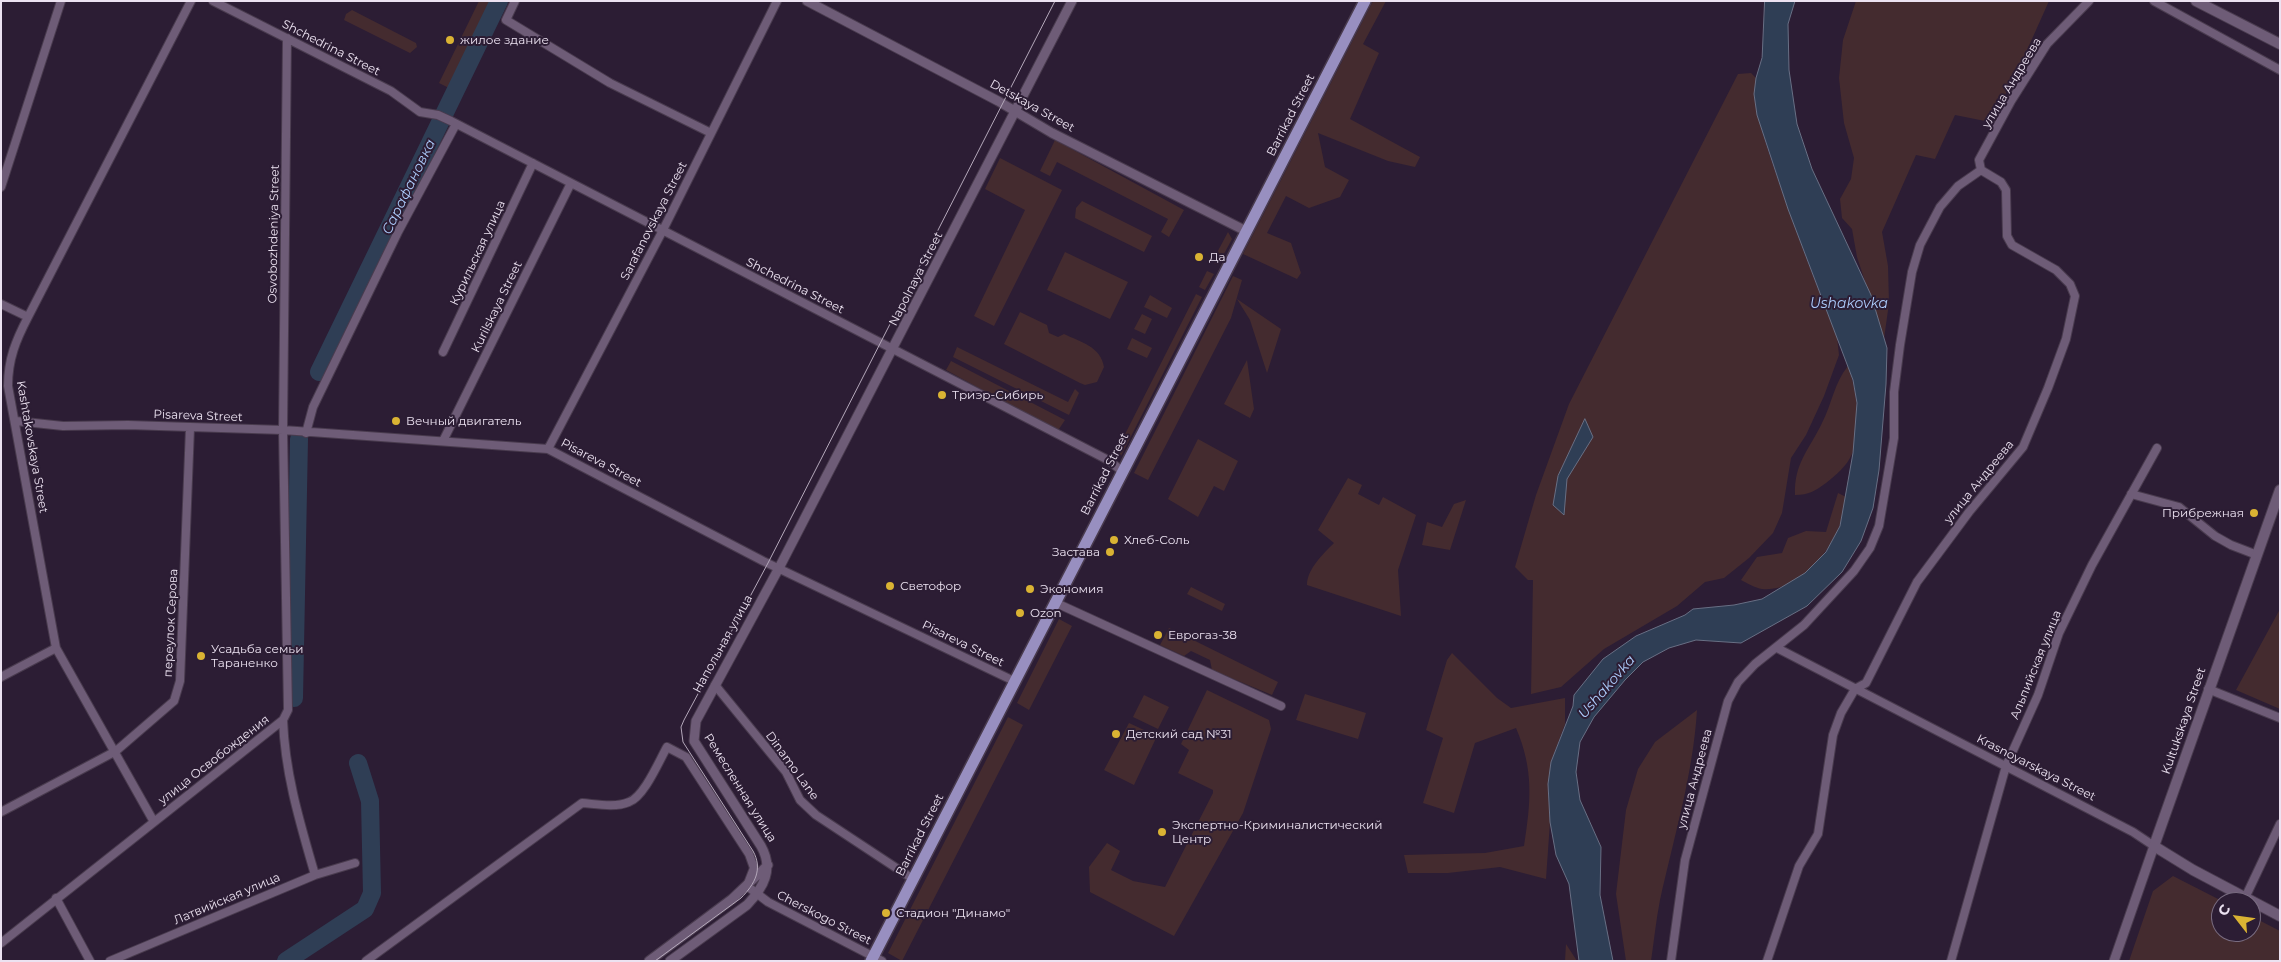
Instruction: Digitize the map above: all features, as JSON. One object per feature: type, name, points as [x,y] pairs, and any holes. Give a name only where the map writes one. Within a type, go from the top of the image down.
[{"type":"main road","name":"Barrikad Street","points":[[876,959],[913,879],[1014,680],[1365,1]]},
{"type":"main road","points":[[2196,1],[2280,44]]},
{"type":"main road","name":"Kultukskaya Street","points":[[2154,846],[2280,490]]},
{"type":"main road","name":"Krasnoyarskaya Street","points":[[2154,846],[2234,892]]},
{"type":"main road","name":"Krasnoyarskaya Street","points":[[2261,906],[2280,916]]},
{"type":"street","points":[[1,187],[61,1]]},
{"type":"street","name":"Kashtakovskaya Street","points":[[154,822],[116,751],[56,648],[8,386],[8,366],[14,345],[28,317],[191,1]]},
{"type":"street","name":"Shchedrina Street","points":[[213,1],[391,91],[420,112],[438,115],[533,163],[1108,460],[1122,471]]},
{"type":"street","points":[[515,1],[506,20],[610,83],[711,133]]},
{"type":"street","name":"Sarafanovskaya Street","points":[[548,449],[663,230],[777,1]]},
{"type":"street","name":"Detskaya Street","points":[[807,1],[998,101],[1015,112],[1246,231]]},
{"type":"street","name":"Napolnaya Street","points":[[779,568],[1072,1]]},
{"type":"street","name":"улица Андреева","points":[[1767,961],[1799,866],[1818,834],[1833,736],[1841,713],[1855,688],[1866,683],[1917,582],[1938,552],[2023,447],[2066,339],[2075,296],[2070,284],[2056,270],[2012,245],[2007,236],[2006,190],[2001,182],[1981,170],[1979,160],[2011,101],[2047,44],[2089,1]]},
{"type":"street","points":[[2154,1],[2280,70]]},
{"type":"street","name":"Osvobozhdeniya Street","points":[[283,430],[287,38]]},
{"type":"street","points":[[306,433],[313,407],[398,232],[454,123]]},
{"type":"street","name":"Курильская улица","points":[[443,352],[533,163]]},
{"type":"street","name":"улица Андреева","points":[[1670,961],[1685,860],[1728,701],[1738,682],[1755,664],[1804,625],[1854,571],[1870,548],[1879,526],[1894,438],[1894,392],[1912,272],[1920,245],[1940,207],[1958,186],[1981,170]]},
{"type":"street","name":"Kurilskaya Street","points":[[443,441],[571,183]]},
{"type":"street","points":[[1,304],[28,317]]},
{"type":"street","name":"Pisareva Street","points":[[16,422],[63,426],[128,425],[283,430],[548,449],[779,568],[1014,680]]},
{"type":"street","name":"переулок Серова","points":[[1,812],[116,751],[174,701],[180,681],[190,428]]},
{"type":"street","name":"улица Освобождения","points":[[1,943],[283,720],[288,710],[283,430]]},
{"type":"street","name":"Альпийская улица","points":[[1951,961],[2006,766],[2038,695],[2059,633],[2092,565],[2157,448]]},
{"type":"street","points":[[2131,494],[2179,507],[2215,536],[2256,555]]},
{"type":"street","name":"Напольная улица","points":[[693,733],[696,720],[779,568]]},
{"type":"street","points":[[1054,602],[1281,706]]},
{"type":"street","points":[[1,677],[56,648]]},
{"type":"street","name":"Krasnoyarskaya Street","points":[[1777,648],[2006,766],[2154,846]]},
{"type":"street","name":"Dinamo Lane","points":[[715,685],[786,772],[800,800],[816,815],[913,879]]},
{"type":"street","points":[[2208,689],[2280,718]]},
{"type":"street","points":[[283,720],[284,750],[290,789],[316,875]]},
{"type":"street","name":"Ремесленная улица","points":[[693,733],[694,741],[761,846],[768,865]]},
{"type":"street","points":[[366,961],[582,803],[618,805],[631,802],[642,790],[667,747],[686,756],[749,854],[754,868],[747,886]]},
{"type":"street","points":[[2248,892],[2280,824]]},
{"type":"street","name":"Kultukskaya Street","points":[[2114,961],[2154,846]]},
{"type":"street","name":"Латвийская улица","points":[[110,961],[316,875],[355,862]]},
{"type":"street","points":[[648,961],[747,886],[768,865]]},
{"type":"street","points":[[670,961],[747,905],[757,894],[767,874],[768,865]]},
{"type":"street","name":"Cherskogo Street","points":[[747,886],[768,902],[876,959]]},
{"type":"street","points":[[56,898],[90,961]]},
{"type":"shaded area","points":[[479,1],[497,1],[455,91],[439,83]]},
{"type":"shaded area","points":[[1373,1],[1386,1],[1363,44],[1379,53],[1350,119],[1420,157],[1415,167],[1388,161],[1318,133],[1325,167],[1349,180],[1340,197],[1309,208],[1286,196],[1267,233],[1291,243],[1301,273],[1297,279],[1243,254]]},
{"type":"shaded area","points":[[1856,1],[2049,1],[2015,77],[1990,122],[1955,115],[1935,159],[1916,155],[1882,232],[1888,266],[1889,303],[1884,339],[1857,257],[1852,229],[1842,218],[1840,199],[1851,179],[1854,158],[1844,123],[1839,78],[1843,40]]},
{"type":"shaded area","points":[[352,10],[416,43],[417,47],[410,53],[344,20],[346,14]]},
{"type":"shaded area","points":[[1751,73],[1756,78],[1756,102],[1764,137],[1797,234],[1837,337],[1839,355],[1824,396],[1806,435],[1791,458],[1782,513],[1773,533],[1749,558],[1724,578],[1705,582],[1677,606],[1604,649],[1561,687],[1531,694],[1533,580],[1528,580],[1515,567],[1536,495],[1569,404],[1738,74]]},
{"type":"shaded area","points":[[1055,140],[1184,210],[1169,237],[1161,232],[1168,219],[1057,162],[1050,176],[1040,171]]},
{"type":"shaded area","points":[[1000,158],[1062,190],[994,326],[974,316],[1025,210],[985,189]]},
{"type":"shaded area","points":[[1082,201],[1152,236],[1144,252],[1075,218],[1076,208]]},
{"type":"shaded area","points":[[1228,232],[1232,239],[1218,265],[1212,262]]},
{"type":"shaded area","points":[[1065,252],[1128,282],[1110,319],[1047,290]]},
{"type":"shaded area","points":[[1207,271],[1214,274],[1205,290],[1199,287]]},
{"type":"shaded area","points":[[1233,276],[1242,280],[1231,318],[1148,480],[1134,473]]},
{"type":"shaded area","points":[[1196,294],[1202,297],[1121,456],[1117,450]]},
{"type":"shaded area","points":[[1150,295],[1172,308],[1167,318],[1144,307]]},
{"type":"shaded area","points":[[1237,299],[1281,329],[1267,373],[1250,320]]},
{"type":"shaded area","points":[[1020,312],[1047,325],[1049,333],[1058,337],[1064,334],[1095,350],[1102,360],[1104,367],[1097,382],[1085,385],[1080,383],[1004,344]]},
{"type":"shaded area","points":[[1142,314],[1152,319],[1145,334],[1134,329]]},
{"type":"shaded area","points":[[1132,338],[1152,348],[1147,358],[1127,349]]},
{"type":"shaded area","points":[[957,347],[1068,402],[1075,389],[1079,393],[1069,415],[953,357]]},
{"type":"shaded area","points":[[1247,360],[1254,409],[1250,418],[1224,404]]},
{"type":"shaded area","points":[[951,361],[1065,420],[1059,429],[1054,429],[946,370]]},
{"type":"shaded area","points":[[1848,366],[1856,397],[1858,422],[1852,454],[1844,466],[1826,483],[1812,492],[1795,495],[1797,474],[1803,457],[1825,416],[1839,379]]},
{"type":"shaded area","points":[[1198,439],[1238,461],[1224,491],[1214,486],[1198,517],[1168,499]]},
{"type":"shaded area","points":[[1348,478],[1362,485],[1358,494],[1379,505],[1383,497],[1416,515],[1398,570],[1401,616],[1307,585],[1313,567],[1334,543],[1318,530]]},
{"type":"shaded area","points":[[1838,493],[1846,497],[1840,523],[1827,549],[1809,570],[1787,585],[1775,588],[1762,589],[1741,580],[1757,557],[1782,553],[1788,538],[1806,531],[1826,532]]},
{"type":"shaded area","points":[[1466,500],[1450,550],[1422,545],[1427,522],[1442,527],[1454,504]]},
{"type":"shaded area","points":[[1191,587],[1225,604],[1222,611],[1187,594]]},
{"type":"shaded area","points":[[2280,609],[2280,709],[2236,690]]},
{"type":"shaded area","points":[[1059,619],[1072,626],[1029,710],[1017,703]]},
{"type":"shaded area","points":[[1169,628],[1278,682],[1272,695],[1212,670],[1210,660],[1191,651],[1184,656],[1160,645]]},
{"type":"shaded area","points":[[1452,653],[1497,698],[1511,708],[1565,698],[1565,724],[1551,762],[1548,784],[1550,822],[1546,879],[1500,867],[1448,873],[1408,873],[1404,855],[1485,853],[1524,846],[1529,786],[1526,758],[1516,728],[1475,743],[1454,813],[1423,803],[1443,738],[1426,730],[1447,660]]},
{"type":"shaded area","points":[[1207,690],[1269,720],[1271,729],[1243,813],[1174,936],[1090,892],[1089,867],[1107,843],[1120,851],[1111,870],[1133,881],[1165,887],[1213,793],[1213,790],[1178,773],[1189,750],[1181,744]]},
{"type":"shaded area","points":[[1305,694],[1366,713],[1358,739],[1296,720]]},
{"type":"shaded area","points":[[1144,695],[1169,707],[1158,729],[1133,717]]},
{"type":"shaded area","points":[[1697,710],[1692,758],[1660,900],[1651,961],[1626,961],[1616,894],[1626,810],[1638,769],[1655,742]]},
{"type":"shaded area","points":[[1008,717],[1023,725],[902,961],[888,953]]},
{"type":"shaded area","points":[[1129,723],[1157,736],[1134,785],[1104,770]]},
{"type":"shaded area","points":[[2173,876],[2211,895],[2211,942],[2261,942],[2261,921],[2280,931],[2280,961],[2129,961],[2153,891]]},
{"type":"shaded area","points":[[1566,944],[1577,961],[1565,961]]},
{"type":"water","name":"Ushakovka","points":[[1765,1],[1795,1],[1788,24],[1789,70],[1797,124],[1812,169],[1871,295],[1887,348],[1879,470],[1873,508],[1861,541],[1842,572],[1807,606],[1741,643],[1696,640],[1669,648],[1643,662],[1594,717],[1580,742],[1576,772],[1580,800],[1601,847],[1600,895],[1613,961],[1579,961],[1569,884],[1556,855],[1550,822],[1548,784],[1551,762],[1573,706],[1574,695],[1603,659],[1636,636],[1685,615],[1693,609],[1734,605],[1762,599],[1805,573],[1826,552],[1840,526],[1853,453],[1857,403],[1853,380],[1788,209],[1757,115],[1754,94],[1756,78],[1762,58]]},
{"type":"water","points":[[1585,419],[1593,437],[1567,479],[1564,515],[1553,505],[1558,476]]},
{"type":"waterway","name":"Сарафановка","points":[[319,372],[499,1]]},
{"type":"waterway","name":"Сарафановка","points":[[294,698],[299,439]]},
{"type":"waterway","points":[[286,961],[365,909],[372,893],[370,801],[358,763]]},
{"type":"tram line","points":[[655,961],[741,898],[754,882],[757,870],[753,851],[683,742],[681,727],[768,563],[1055,1]]},
{"type":"place","name":"жилое здание","points":[[450,40]]},
{"type":"place","name":"Да","points":[[1199,257]]},
{"type":"place","name":"Триэр-Сибирь","points":[[942,395]]},
{"type":"place","name":"Вечный двигатель","points":[[396,421]]},
{"type":"place","name":"Прибрежная","points":[[2254,513]]},
{"type":"place","name":"Хлеб-Соль","points":[[1114,540]]},
{"type":"place","name":"Застава","points":[[1110,552]]},
{"type":"place","name":"Светофор","points":[[890,586]]},
{"type":"place","name":"Экономия","points":[[1030,589]]},
{"type":"place","name":"Ozon","points":[[1020,613]]},
{"type":"place","name":"Еврогаз-38","points":[[1158,635]]},
{"type":"place","name":"Усадьба семьи Тараненко","points":[[201,656]]},
{"type":"place","name":"Детский сад №31","points":[[1116,734]]},
{"type":"place","name":"Экспертно-Криминалистический Центр","points":[[1162,832]]},
{"type":"place","name":"Стадион \"Динамо\"","points":[[886,913]]}]
